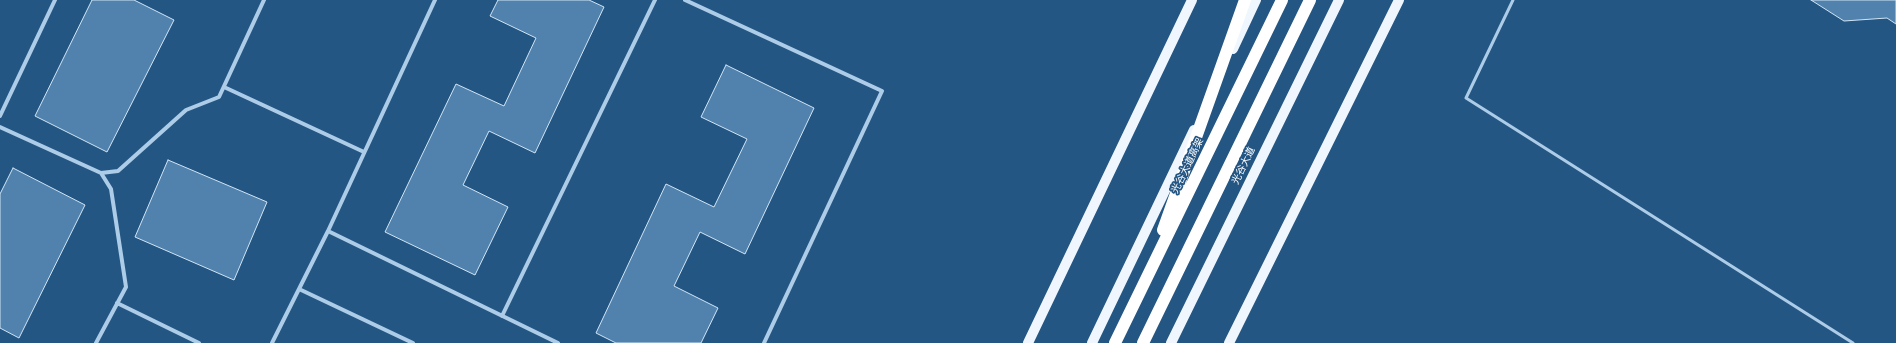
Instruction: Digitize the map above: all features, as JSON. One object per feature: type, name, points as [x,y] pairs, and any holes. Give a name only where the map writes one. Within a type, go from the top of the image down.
[{"type":"highway","points":[[1142,287],[1245,0]]},
{"type":"highway","name":"光谷大道高架","points":[[1115,343],[1282,0]]},
{"type":"highway","points":[[1143,343],[1310,0]]},
{"type":"main road","points":[[1028,343],[1192,0]]},
{"type":"main road","points":[[1092,343],[1256,0]]},
{"type":"main road","name":"光谷大道","points":[[1170,343],[1339,0]]},
{"type":"main road","points":[[1229,343],[1399,0]]},
{"type":"main road","points":[[1179,343],[1191,302]]},
{"type":"street","points":[[0,116],[55,0]]},
{"type":"street","points":[[101,174],[118,171],[186,110],[219,97],[264,0]]},
{"type":"street","points":[[272,343],[328,231],[435,0]]},
{"type":"street","points":[[502,316],[655,0]]},
{"type":"street","points":[[685,0],[882,91],[764,343]]},
{"type":"street","points":[[224,87],[364,152]]},
{"type":"street","points":[[0,127],[101,174],[111,189],[126,287],[96,343]]},
{"type":"street","points":[[328,231],[558,343]]},
{"type":"street","points":[[299,289],[414,343]]},
{"type":"street","points":[[117,303],[199,343]]},
{"type":"lane","points":[[1513,0],[1466,98],[1853,343]]},
{"type":"building","points":[[92,0],[134,0],[174,20],[107,152],[35,116]]},
{"type":"building","points":[[498,0],[589,0],[604,7],[535,153],[489,131],[463,185],[508,207],[475,275],[385,232],[456,84],[504,106],[536,38],[490,16]]},
{"type":"building","points":[[1811,0],[1896,0],[1896,24],[1887,18],[1844,21]]},
{"type":"building","points":[[726,65],[814,108],[745,254],[700,232],[674,286],[718,308],[701,343],[616,343],[596,333],[666,184],[714,207],[747,139],[701,117]]},
{"type":"building","points":[[168,160],[267,202],[234,280],[135,237]]},
{"type":"building","points":[[13,168],[85,205],[19,338],[0,328],[0,194]]}]
